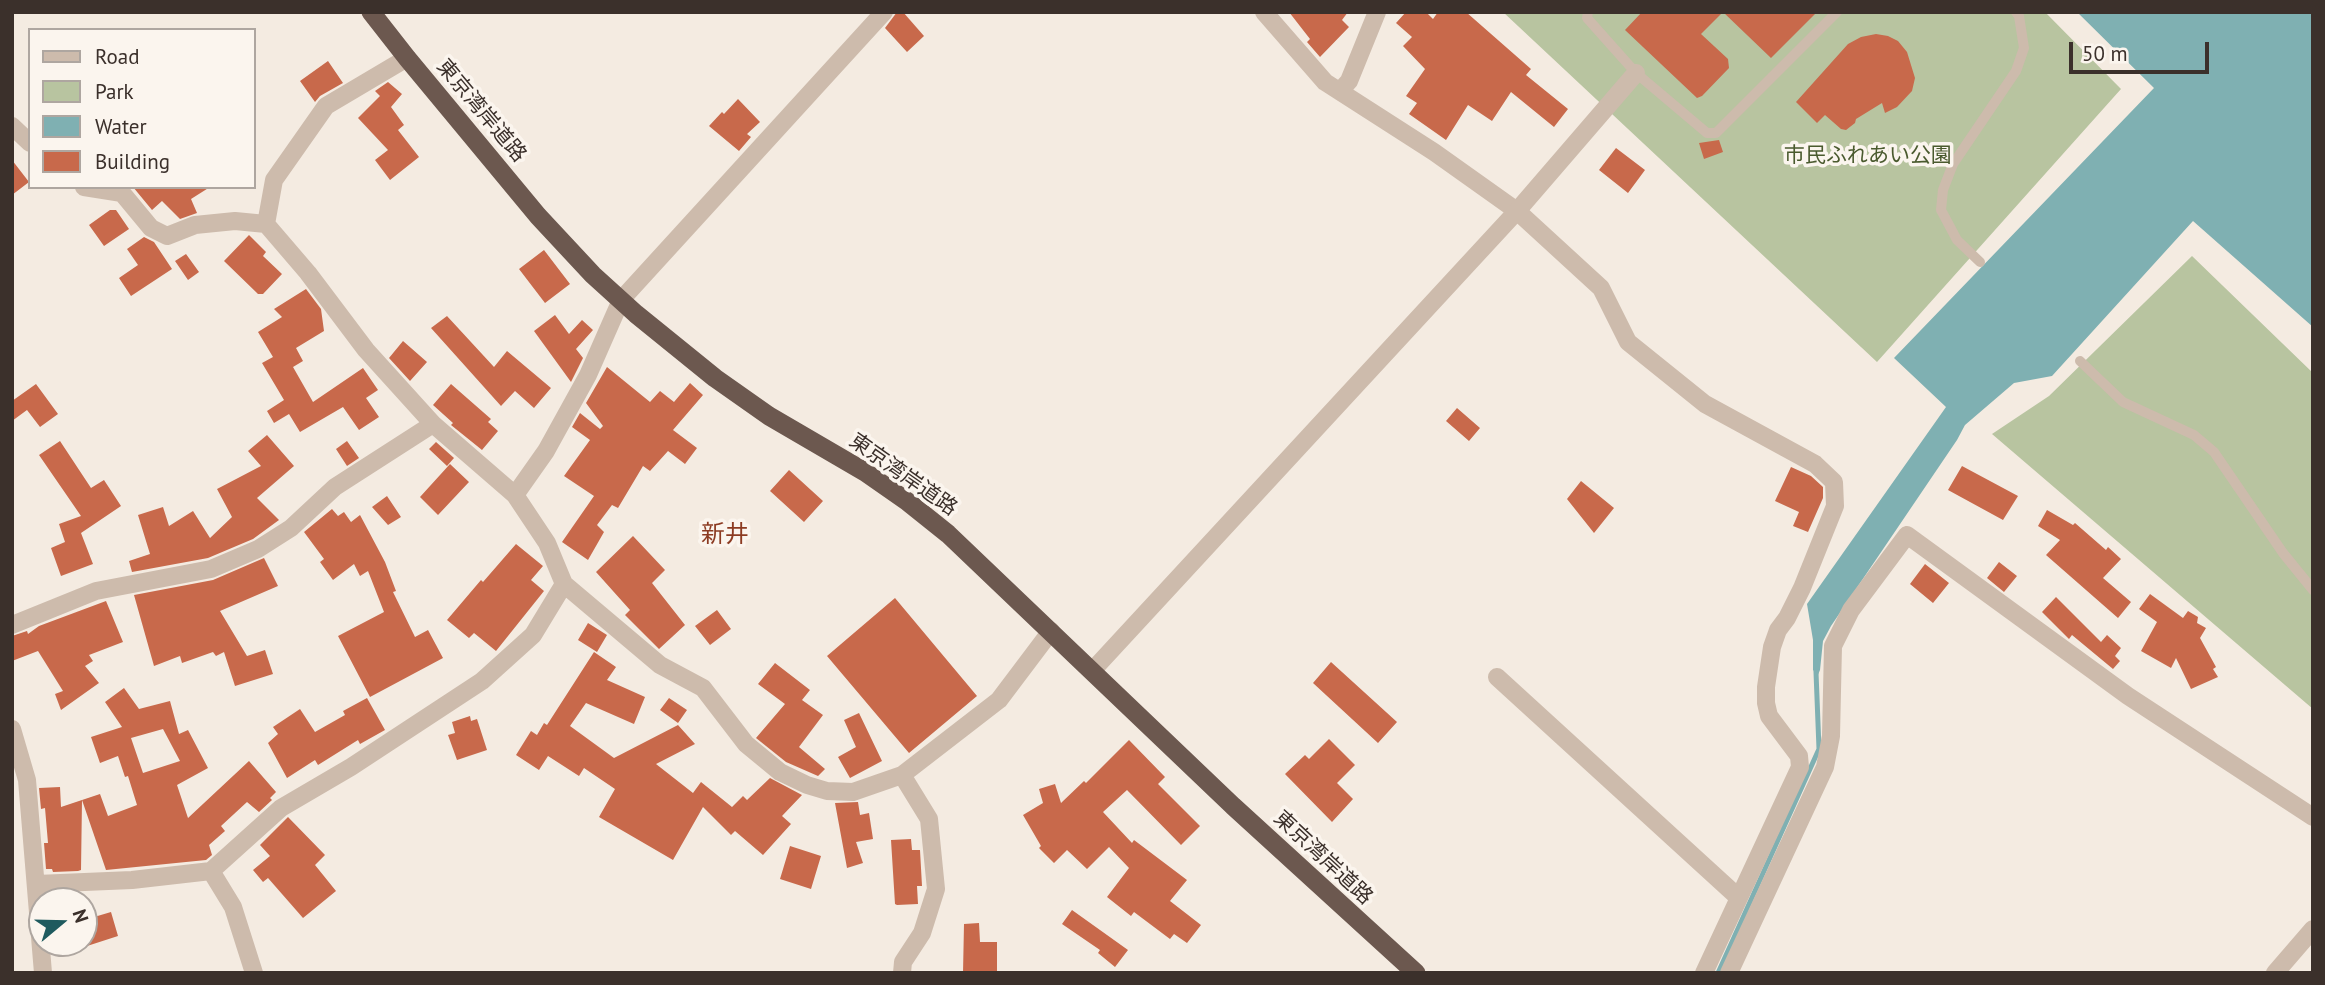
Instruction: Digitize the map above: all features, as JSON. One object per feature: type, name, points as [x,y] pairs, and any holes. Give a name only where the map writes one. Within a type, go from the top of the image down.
[{"type":"highway","name":"東京湾岸道路","points":[[372,12],[538,216],[593,275],[715,378],[769,416],[865,472],[948,534],[1233,806],[1416,973]]},
{"type":"street","points":[[515,495],[546,451],[582,386],[621,300],[884,12]]},
{"type":"street","points":[[1264,12],[1325,82],[1434,152],[1517,211],[1601,288],[1628,342],[1705,404],[1815,464],[1834,482],[1835,506],[1802,587],[1778,630],[1772,647],[1766,687],[1769,716],[1799,756],[1800,767],[1704,973]]},
{"type":"street","points":[[1340,92],[1349,81],[1377,12]]},
{"type":"street","points":[[266,224],[274,180],[326,106],[407,58]]},
{"type":"street","points":[[1092,671],[1517,211],[1636,74]]},
{"type":"street","points":[[12,126],[28,141]]},
{"type":"street","points":[[97,189],[122,193],[151,228],[167,236],[195,225],[234,221],[266,224],[309,273],[366,351],[433,424],[515,495],[547,543],[564,584],[660,666],[703,688],[746,744],[780,772],[807,785],[827,791],[853,792],[902,775],[999,700],[1051,631]]},
{"type":"street","points":[[12,625],[96,591],[211,569],[258,549],[291,528],[335,487],[433,424]]},
{"type":"street","points":[[1729,973],[1825,767],[1831,736],[1833,646],[1851,610],[1907,535],[2128,696],[2313,817]]},
{"type":"street","points":[[37,884],[132,880],[211,871],[281,808],[482,681],[533,635],[564,584]]},
{"type":"street","points":[[1497,677],[1739,898]]},
{"type":"street","points":[[12,729],[27,780],[43,973]]},
{"type":"street","points":[[902,775],[929,819],[936,889],[922,933],[903,962],[902,973]]},
{"type":"street","points":[[211,871],[233,907],[254,973]]},
{"type":"street","points":[[2276,973],[2313,929]]},
{"type":"lane","points":[[1588,12],[1587,18],[1636,74],[1707,133],[1716,133],[1837,12]]},
{"type":"lane","points":[[1980,262],[1957,240],[1946,220],[1941,210],[1943,190],[1953,164],[2016,71],[2024,48],[2016,12]]},
{"type":"lane","points":[[2080,360],[2123,402],[2194,435],[2214,452],[2283,554],[2313,590]]},
{"type":"green space","name":"市民ふれあい公園","points":[[1503,12],[2045,12],[2121,89],[1877,362]]},
{"type":"green space","points":[[2192,256],[2313,373],[2313,709],[1992,434],[2049,396]]},
{"type":"water","points":[[2077,12],[2313,12],[2313,327],[2193,221],[2052,376],[2014,383],[1965,425],[1831,626],[1823,641],[1817,677],[1813,670],[1813,640],[1807,604],[1946,407],[1894,358],[2154,88]]},
{"type":"building","points":[[897,12],[903,12],[924,36],[907,52],[885,28]]},
{"type":"building","points":[[1289,12],[1348,12],[1342,20],[1349,27],[1320,57],[1307,42],[1310,39]]},
{"type":"building","points":[[1406,12],[1426,12],[1433,19],[1438,12],[1466,12],[1531,69],[1526,75],[1568,109],[1554,127],[1511,92],[1492,121],[1468,105],[1446,140],[1409,114],[1417,103],[1406,96],[1425,69],[1403,46],[1412,37],[1396,23]]},
{"type":"building","points":[[1642,12],[1723,12],[1701,34],[1728,59],[1729,68],[1697,98],[1625,30]]},
{"type":"building","points":[[1723,12],[1817,12],[1771,58]]},
{"type":"building","points":[[1876,34],[1898,41],[1907,52],[1915,78],[1912,91],[1897,107],[1885,113],[1882,103],[1856,119],[1846,130],[1825,115],[1817,123],[1796,102],[1848,44],[1861,37]]},
{"type":"building","points":[[328,61],[343,83],[320,96],[315,102],[300,81]]},
{"type":"building","points":[[388,82],[402,94],[391,107],[404,125],[398,130],[419,157],[390,180],[375,160],[388,150],[358,118],[380,96],[375,91]]},
{"type":"building","points":[[738,99],[760,122],[747,134],[751,137],[739,151],[709,126]]},
{"type":"building","points":[[1719,140],[1723,152],[1704,159],[1699,143]]},
{"type":"building","points":[[1616,148],[1645,170],[1628,193],[1599,170]]},
{"type":"building","points":[[12,160],[28,183],[12,195]]},
{"type":"building","points":[[135,189],[207,189],[191,199],[197,213],[180,219],[162,201],[152,210]]},
{"type":"building","points":[[110,210],[116,210],[129,229],[104,246],[89,225]]},
{"type":"building","points":[[249,235],[266,252],[263,256],[282,274],[263,294],[258,294],[224,261]]},
{"type":"building","points":[[144,237],[154,242],[172,269],[131,296],[119,278],[138,265],[127,249]]},
{"type":"building","points":[[544,250],[570,284],[545,303],[519,269]]},
{"type":"building","points":[[186,254],[199,272],[188,280],[175,261]]},
{"type":"building","points":[[306,289],[321,309],[324,331],[296,348],[303,361],[293,367],[313,402],[363,368],[378,390],[366,398],[379,417],[359,430],[343,407],[300,432],[289,414],[274,423],[267,411],[284,400],[262,363],[273,357],[258,332],[282,317],[274,309]]},
{"type":"building","points":[[555,315],[569,334],[582,320],[593,330],[576,349],[583,358],[571,382],[534,331]]},
{"type":"building","points":[[447,316],[494,367],[507,351],[551,388],[534,408],[515,391],[501,406],[431,328]]},
{"type":"building","points":[[403,341],[427,362],[410,381],[389,358]]},
{"type":"building","points":[[607,367],[650,402],[660,391],[674,402],[690,383],[703,395],[673,430],[697,448],[685,464],[668,451],[650,471],[643,466],[618,508],[612,505],[597,525],[604,532],[588,560],[562,542],[594,496],[564,476],[590,440],[572,427],[580,413],[600,429],[603,426],[586,403]]},
{"type":"building","points":[[36,384],[58,414],[40,427],[27,410],[12,421],[12,401]]},
{"type":"building","points":[[451,384],[491,419],[488,422],[498,431],[482,450],[451,425],[453,423],[433,405]]},
{"type":"building","points":[[1457,408],[1480,428],[1469,441],[1446,421]]},
{"type":"building","points":[[267,435],[294,466],[257,498],[279,520],[253,539],[208,558],[132,572],[129,561],[150,554],[138,515],[163,507],[169,526],[193,511],[210,538],[232,517],[217,489],[261,466],[248,451]]},
{"type":"building","points":[[60,441],[91,488],[104,480],[121,506],[81,533],[93,564],[61,576],[51,548],[65,542],[59,524],[81,516],[39,455]]},
{"type":"building","points":[[347,441],[359,458],[347,466],[336,449]]},
{"type":"building","points":[[436,442],[454,458],[447,466],[429,449]]},
{"type":"building","points":[[450,464],[469,482],[438,515],[420,497]]},
{"type":"building","points":[[1962,466],[2018,496],[2003,520],[1948,490]]},
{"type":"building","points":[[1791,467],[1811,476],[1823,487],[1823,498],[1808,532],[1793,526],[1799,512],[1775,501]]},
{"type":"building","points":[[789,470],[823,501],[804,522],[770,491]]},
{"type":"building","points":[[1581,481],[1614,508],[1594,533],[1567,499]]},
{"type":"building","points":[[387,496],[401,517],[388,525],[372,507]]},
{"type":"building","points":[[332,509],[338,516],[344,512],[351,522],[360,515],[385,562],[396,591],[393,592],[415,637],[428,630],[443,658],[370,697],[338,636],[384,612],[368,571],[360,576],[354,564],[333,580],[320,562],[324,559],[304,532]]},
{"type":"building","points":[[2047,510],[2073,525],[2075,523],[2106,550],[2108,547],[2121,559],[2103,578],[2131,602],[2118,618],[2046,555],[2060,540],[2038,526]]},
{"type":"building","points":[[633,536],[665,570],[652,583],[685,625],[659,649],[625,615],[630,610],[596,572]]},
{"type":"building","points":[[516,544],[543,566],[531,580],[544,591],[496,651],[474,633],[469,638],[447,620]]},
{"type":"building","points":[[264,558],[278,586],[220,611],[247,656],[265,650],[273,674],[235,686],[224,652],[216,656],[213,652],[182,663],[180,656],[154,666],[134,595],[213,580]]},
{"type":"building","points":[[1999,562],[2017,576],[2004,592],[1987,578]]},
{"type":"building","points":[[1925,564],[1949,583],[1933,603],[1910,584]]},
{"type":"building","points":[[2150,594],[2183,618],[2188,611],[2198,617],[2197,623],[2206,628],[2200,638],[2216,667],[2213,669],[2218,677],[2191,689],[2176,658],[2171,668],[2141,651],[2157,622],[2139,609]]},
{"type":"building","points":[[2056,597],[2101,642],[2107,635],[2121,648],[2115,656],[2120,661],[2113,669],[2072,635],[2069,639],[2042,612]]},
{"type":"building","points":[[895,598],[977,696],[909,753],[827,656]]},
{"type":"building","points":[[106,601],[123,642],[89,655],[93,661],[85,666],[99,683],[61,710],[55,694],[63,691],[38,651],[12,661],[12,636],[27,631],[28,634],[39,626]]},
{"type":"building","points":[[717,610],[731,629],[710,645],[695,626]]},
{"type":"building","points":[[588,623],[607,635],[597,652],[578,640]]},
{"type":"building","points":[[594,652],[616,667],[607,680],[645,697],[634,724],[586,703],[570,726],[614,758],[678,725],[695,744],[656,764],[693,793],[701,782],[732,807],[743,796],[747,800],[770,778],[802,795],[782,816],[791,824],[763,855],[735,831],[731,835],[703,807],[673,860],[599,817],[615,789],[584,768],[579,776],[548,756],[539,770],[516,755],[531,731],[537,735],[544,723],[547,725]]},
{"type":"building","points":[[1331,662],[1397,722],[1378,743],[1313,683]]},
{"type":"building","points":[[775,663],[810,690],[802,700],[823,715],[799,747],[825,769],[818,776],[786,762],[756,738],[785,704],[758,684]]},
{"type":"building","points":[[124,688],[139,709],[170,701],[179,734],[188,730],[208,768],[177,785],[188,818],[249,761],[276,792],[270,798],[272,800],[259,812],[247,802],[221,826],[225,831],[209,845],[212,855],[206,860],[106,870],[82,800],[100,794],[108,816],[137,805],[118,756],[100,763],[91,737],[122,727],[105,702]],"holes":[[[163,729],[180,761],[143,773],[131,738]]]},
{"type":"building","points":[[367,698],[385,730],[360,744],[358,740],[318,765],[315,760],[287,778],[268,743],[278,734],[273,727],[300,709],[315,732],[345,715],[343,711]]},
{"type":"building","points":[[669,698],[687,710],[678,723],[660,710]]},
{"type":"building","points":[[859,713],[882,761],[850,778],[838,757],[856,747],[844,720]]},
{"type":"building","points":[[470,716],[471,721],[477,719],[487,750],[457,760],[448,735],[455,733],[452,722]]},
{"type":"building","points":[[1329,739],[1355,765],[1337,783],[1353,799],[1332,822],[1285,774],[1305,755],[1309,759]]},
{"type":"building","points":[[1129,740],[1165,777],[1158,784],[1200,826],[1181,845],[1127,790],[1103,812],[1132,843],[1134,840],[1187,880],[1170,901],[1201,925],[1187,943],[1174,934],[1170,939],[1134,912],[1131,916],[1107,897],[1129,868],[1109,847],[1087,869],[1067,850],[1054,863],[1039,848],[1041,846],[1023,815],[1043,803],[1039,789],[1055,784],[1061,803],[1084,781],[1086,783]]},
{"type":"building","points":[[60,787],[61,807],[82,800],[81,870],[78,871],[53,872],[52,869],[46,869],[44,843],[48,843],[45,808],[41,809],[39,788]]},
{"type":"building","points":[[858,802],[860,815],[869,813],[873,839],[856,842],[863,863],[847,868],[835,803]]},
{"type":"building","points":[[288,817],[325,855],[315,865],[336,891],[303,918],[268,878],[263,882],[253,870],[270,856],[260,845]]},
{"type":"building","points":[[911,839],[912,850],[920,850],[922,886],[917,886],[918,904],[897,905],[891,840]]},
{"type":"building","points":[[790,846],[821,856],[811,889],[780,879]]},
{"type":"building","points":[[1072,910],[1128,950],[1115,967],[1098,953],[1100,950],[1062,924]]},
{"type":"building","points":[[111,912],[118,936],[98,942],[98,916]]},
{"type":"building","points":[[979,923],[980,942],[997,942],[997,973],[963,973],[964,924]]},
{"type":"waterway","points":[[1718,973],[1819,749],[1816,672]]},
{"type":"district","name":"新井","points":[[725,535]]}]
